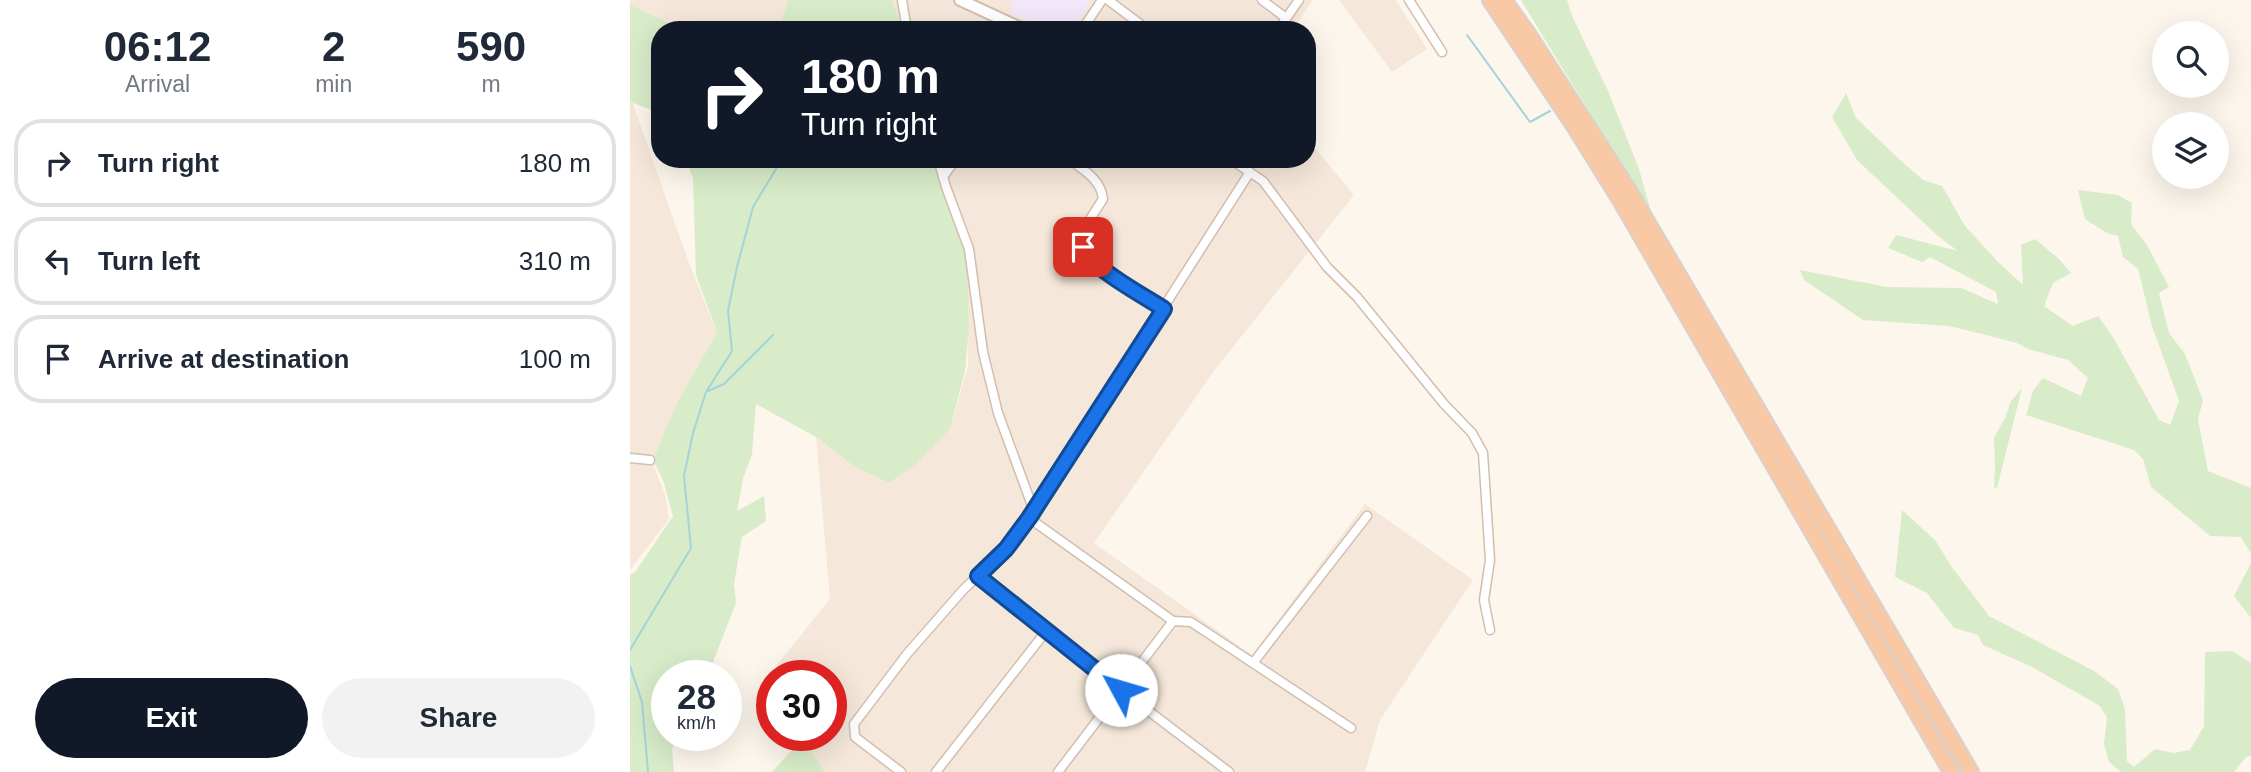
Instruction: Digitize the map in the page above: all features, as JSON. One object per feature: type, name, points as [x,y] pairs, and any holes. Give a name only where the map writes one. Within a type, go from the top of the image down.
[{"type":"highway","points":[[1479,0],[1523,38]]},
{"type":"highway","points":[[1490,0],[1523,38],[1628,189],[1971,772]]},
{"type":"highway","points":[[1504,0],[1523,38],[1620,200],[1951,772]]},
{"type":"highway","points":[[1511,0],[1523,38]]},
{"type":"street","points":[[902,0],[906,21]]},
{"type":"street","points":[[960,0],[1006,21]]},
{"type":"street","points":[[1088,21],[1102,0]]},
{"type":"street","points":[[1108,0],[1136,21]]},
{"type":"street","points":[[1262,0],[1286,18]]},
{"type":"street","points":[[1284,21],[1298,0]]},
{"type":"street","points":[[1409,0],[1442,52]]},
{"type":"street","points":[[940,168],[969,249],[983,352],[998,413],[1031,514],[1043,529],[1173,621],[1191,622],[1351,728]]},
{"type":"street","points":[[943,177],[950,168]]},
{"type":"street","points":[[1080,168],[1096,181],[1103,193],[1103,199],[1082,233],[1085,254],[1103,270],[1164,309]]},
{"type":"street","points":[[1244,168],[1263,181],[1327,267],[1357,297],[1444,404],[1472,433],[1483,453],[1490,560],[1484,600],[1490,630]]},
{"type":"street","points":[[901,772],[855,737],[854,724],[907,654],[1006,549],[1086,436],[1250,172]]},
{"type":"street","points":[[630,458],[650,460]]},
{"type":"street","points":[[1253,663],[1367,516]]},
{"type":"street","points":[[978,576],[1229,772]]},
{"type":"street","points":[[1058,772],[1173,621]]},
{"type":"street","points":[[936,772],[1047,630]]},
{"type":"shaded area","points":[[630,0],[788,0],[781,21],[662,21],[630,5]]},
{"type":"shaded area","points":[[892,0],[1313,0],[1298,21],[900,21]]},
{"type":"shaded area","points":[[1011,0],[1088,0],[1089,5],[1077,21],[1028,21],[1011,13]]},
{"type":"shaded area","points":[[1339,0],[1396,0],[1427,49],[1392,72]]},
{"type":"shaded area","points":[[630,102],[651,155],[651,168],[656,168],[690,266],[717,332],[677,403],[654,467],[665,494],[669,519],[630,570]]},
{"type":"shaded area","points":[[1316,149],[1354,195],[1214,371],[1094,543],[1252,655],[1365,504],[1473,580],[1380,720],[1365,772],[825,772],[810,751],[847,751],[847,660],[781,660],[830,599],[816,437],[855,467],[889,483],[915,465],[950,429],[968,366],[967,250],[936,168],[1316,168]]},
{"type":"green space","points":[[788,0],[892,0],[900,21],[781,21]]},
{"type":"green space","points":[[1521,0],[1567,0],[1608,91],[1659,227]]},
{"type":"green space","points":[[630,5],[665,21],[651,21],[651,110],[630,102]]},
{"type":"green space","points":[[1846,93],[1856,118],[1923,180],[1942,186],[1965,226],[2023,285],[2021,245],[2035,239],[2059,259],[2071,273],[2053,283],[2044,306],[2073,326],[2098,316],[2113,337],[2159,420],[2170,425],[2179,401],[2152,326],[2138,269],[2123,257],[2118,236],[2107,233],[2085,219],[2078,190],[2118,195],[2132,203],[2131,224],[2147,245],[2169,287],[2159,293],[2169,333],[2185,354],[2203,400],[2198,419],[2208,471],[2251,488],[2251,554],[2241,537],[2210,536],[2151,487],[2143,459],[2134,450],[2026,415],[2033,391],[2043,378],[2081,396],[2088,378],[2068,360],[2028,349],[2017,343],[1949,326],[1863,320],[1804,280],[1800,270],[1887,287],[1961,288],[1998,304],[1996,292],[1930,257],[1922,262],[1888,248],[1896,235],[1958,251],[1939,237],[1857,160],[1832,117]]},
{"type":"green space","points":[[689,168],[936,168],[967,250],[969,327],[965,371],[950,429],[915,465],[889,483],[855,467],[816,437],[756,404],[752,454],[743,479],[737,511],[764,496],[766,521],[742,537],[734,584],[736,603],[714,660],[651,660],[651,751],[672,751],[674,772],[630,772],[630,575],[636,571],[673,516],[663,480],[653,460],[677,403],[717,332],[696,275],[693,178]]},
{"type":"green space","points":[[2022,388],[1997,488],[1994,487],[1994,438],[2011,401]]},
{"type":"green space","points":[[1902,510],[1935,540],[1989,616],[2094,671],[2118,689],[2125,709],[2127,761],[2134,767],[2155,749],[2173,753],[2190,750],[2204,726],[2205,652],[2232,651],[2251,663],[2251,756],[2246,757],[2234,772],[2121,772],[2109,762],[2104,744],[2107,718],[2100,706],[2032,667],[1983,645],[1978,635],[1954,628],[1927,593],[1895,577]]},
{"type":"green space","points":[[2251,563],[2251,618],[2234,596]]},
{"type":"green space","points":[[791,751],[810,751],[825,772],[772,772]]},
{"type":"waterway","points":[[1467,35],[1530,122],[1550,111]]},
{"type":"waterway","points":[[630,650],[691,548],[684,476],[693,433],[706,392],[732,351],[728,311],[737,267],[753,207],[777,168]]},
{"type":"waterway","points":[[708,391],[724,384],[773,335]]},
{"type":"waterway","points":[[630,666],[642,702],[648,772]]},
{"type":"route","points":[[1083,247],[1085,254],[1103,270],[1164,309],[1029,518],[1006,549],[978,576],[1121,690]]}]
